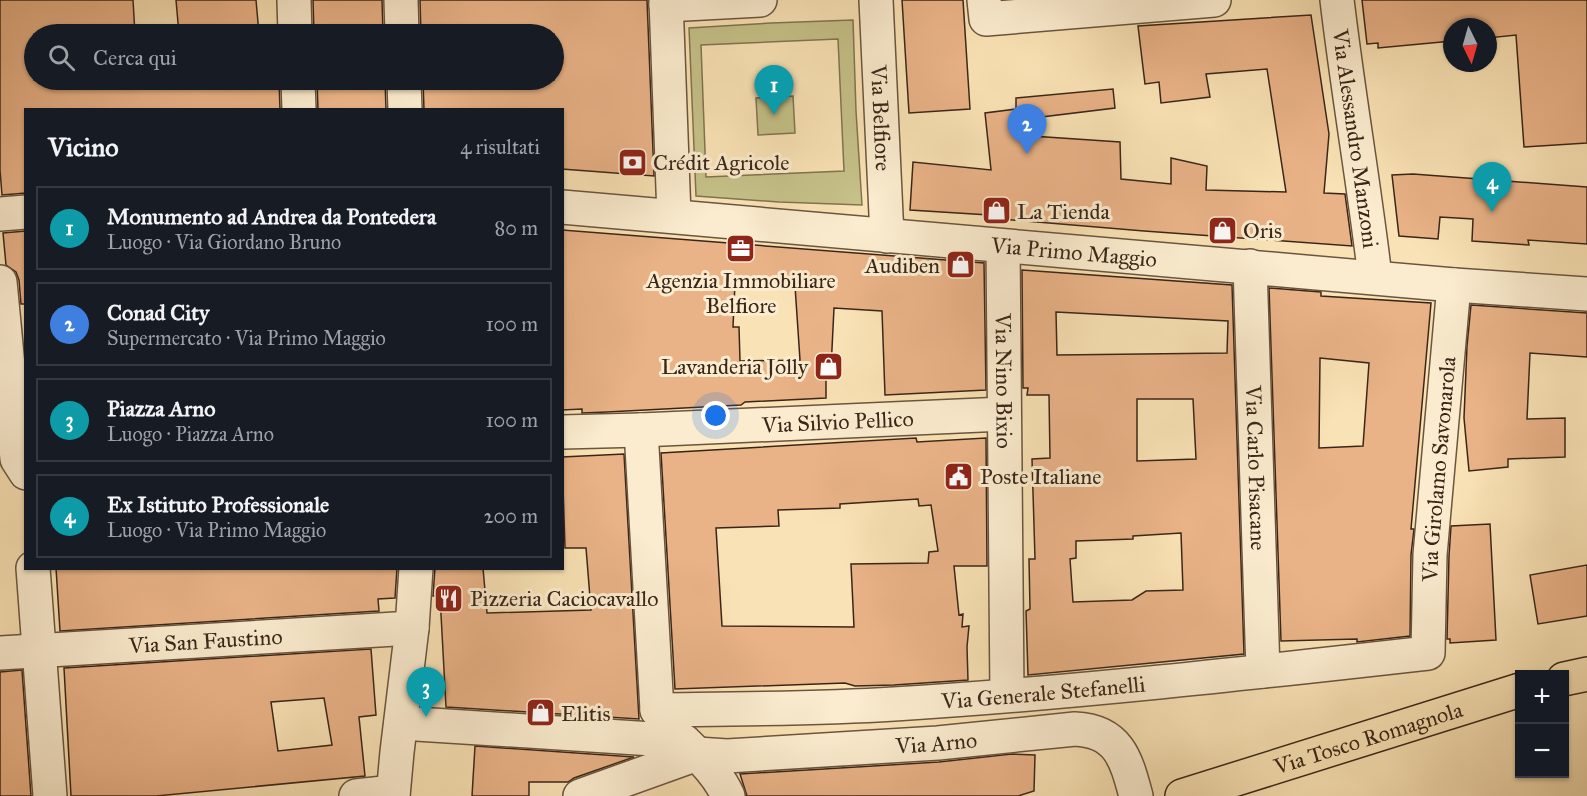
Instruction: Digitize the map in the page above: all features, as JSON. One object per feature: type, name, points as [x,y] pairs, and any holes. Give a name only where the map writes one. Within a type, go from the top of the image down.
[{"type":"main road","points":[[1569,678],[1587,674]]},
{"type":"main road","name":"Via Tosco Romagnola","points":[[1182,796],[1515,692]]},
{"type":"street","points":[[294,0],[295,24]]},
{"type":"street","points":[[401,0],[402,24]]},
{"type":"street","points":[[674,216],[666,2],[760,0]]},
{"type":"street","name":"Via Belfiore","points":[[876,0],[887,236]]},
{"type":"street","points":[[984,0],[986,19],[1214,0]]},
{"type":"street","name":"Via Alessandro Manzoni","points":[[1336,0],[1368,214],[1375,277]]},
{"type":"street","points":[[298,90],[299,108]]},
{"type":"street","points":[[404,90],[405,108]]},
{"type":"street","name":"Via Primo Maggio","points":[[564,207],[1454,285],[1587,294]]},
{"type":"street","points":[[0,214],[24,212]]},
{"type":"street","name":"Via Nino Bixio","points":[[1003,246],[1007,695]]},
{"type":"street","name":"Via Carlo Pisacane","points":[[1250,266],[1263,671]]},
{"type":"street","points":[[0,282],[17,463]]},
{"type":"street","name":"Via Girolamo Savonarola","points":[[1428,653],[1430,555],[1454,285]]},
{"type":"street","name":"Via Silvio Pellico","points":[[564,432],[1004,414]]},
{"type":"street","points":[[641,430],[657,710],[714,773],[728,796]]},
{"type":"street","points":[[33,570],[50,796]]},
{"type":"street","points":[[356,796],[393,794],[412,628],[416,570]]},
{"type":"street","name":"Via San Faustino","points":[[0,653],[412,628]]},
{"type":"street","name":"Via Generale Stefanelli","points":[[657,710],[891,704],[1263,671],[1428,653]]},
{"type":"street","name":"Via Arno","points":[[401,723],[690,747],[727,756],[938,743],[1061,730],[1087,730],[1098,732],[1113,742],[1126,763],[1136,796]]},
{"type":"street","points":[[580,796],[690,747]]},
{"type":"shaded area","points":[[853,20],[862,205],[696,196],[689,28]],"holes":[[[838,39],[844,171],[706,177],[701,45]]]},
{"type":"shaded area","points":[[793,96],[795,133],[758,135],[756,98]]},
{"type":"building","points":[[0,0],[133,0],[134,24],[24,24],[24,90],[279,90],[280,108],[24,108],[24,193],[2,195]]},
{"type":"building","points":[[176,0],[256,0],[258,24],[178,24]]},
{"type":"building","points":[[313,0],[382,0],[383,24],[314,24]]},
{"type":"building","points":[[420,0],[647,0],[654,176],[564,169],[564,108],[424,108],[423,90],[564,90],[564,24],[421,24]]},
{"type":"building","points":[[902,0],[963,0],[970,109],[909,113]]},
{"type":"building","points":[[1362,0],[1587,0],[1587,143],[1524,147],[1516,35],[1497,37],[1497,18],[1443,18],[1443,42],[1378,48],[1378,43],[1367,44]]},
{"type":"building","points":[[1311,15],[1329,134],[1324,193],[1345,194],[1352,246],[1144,231],[989,218],[989,215],[910,210],[913,162],[991,170],[985,113],[1016,109],[1016,98],[1113,89],[1115,108],[1017,120],[1017,135],[1120,142],[1121,179],[1171,184],[1171,158],[1207,166],[1206,190],[1286,192],[1267,69],[1206,74],[1210,97],[1161,103],[1159,82],[1145,84],[1138,26]]},
{"type":"building","points":[[317,90],[385,90],[386,108],[318,108]]},
{"type":"building","points":[[1413,174],[1587,187],[1587,244],[1528,240],[1529,245],[1472,241],[1473,219],[1440,217],[1438,239],[1399,236],[1392,175]]},
{"type":"building","points":[[564,230],[984,263],[986,390],[885,395],[882,311],[834,308],[831,369],[826,369],[826,398],[607,412],[582,413],[582,409],[564,410]],"holes":[[[735,283],[795,286],[800,360],[740,361],[739,327],[733,327]]]},
{"type":"building","points":[[24,231],[24,304],[21,304],[16,272],[6,265],[3,233]]},
{"type":"building","points":[[1022,270],[1232,285],[1244,654],[1028,675],[1026,611],[1030,609],[1029,559],[1035,559],[1032,459],[1050,458],[1049,395],[1027,395],[1028,388],[1023,388]],"holes":[[[1056,312],[1228,321],[1227,353],[1057,355]],[[1137,399],[1193,399],[1196,459],[1137,461]],[[1181,533],[1183,590],[1146,591],[1132,600],[1073,602],[1070,559],[1076,558],[1076,541],[1133,539],[1133,536]]]},
{"type":"building","points":[[1269,288],[1321,292],[1321,296],[1431,303],[1411,529],[1414,529],[1411,555],[1410,636],[1357,642],[1357,639],[1281,641]],"holes":[[[1320,358],[1369,363],[1363,446],[1319,448]]]},
{"type":"building","points":[[1471,305],[1587,313],[1587,357],[1530,353],[1527,419],[1565,418],[1565,457],[1508,459],[1508,467],[1469,471],[1464,418]]},
{"type":"building","points":[[916,438],[917,442],[986,438],[987,566],[954,566],[959,615],[963,614],[962,627],[969,626],[968,680],[894,685],[855,686],[845,683],[675,689],[661,453]],"holes":[[[918,499],[919,506],[931,505],[938,551],[929,552],[928,563],[851,564],[854,627],[722,626],[716,528],[779,526],[778,510],[840,508],[840,504]]]},
{"type":"building","points":[[624,454],[639,719],[446,707],[440,596],[433,596],[435,570],[483,570],[487,613],[591,610],[586,548],[565,548],[564,457]]},
{"type":"building","points":[[1490,524],[1496,640],[1450,643],[1450,639],[1447,639],[1451,526]]},
{"type":"building","points":[[1587,565],[1587,616],[1538,624],[1530,575]]},
{"type":"building","points":[[56,570],[397,570],[395,598],[378,599],[379,611],[60,631]]},
{"type":"building","points":[[371,649],[376,715],[359,717],[365,776],[156,796],[71,796],[64,668]],"holes":[[[324,698],[332,745],[278,751],[271,702]]]},
{"type":"building","points":[[22,670],[31,796],[0,796],[0,672]]},
{"type":"building","points":[[475,746],[634,757],[568,782],[529,782],[529,796],[472,796]]},
{"type":"building","points":[[1012,754],[1035,755],[1034,791],[1018,796],[747,796],[740,774],[939,762]]},
{"type":"place","name":"Monumento ad Andrea da Pontedera","points":[[774,115]]},
{"type":"place","name":"Conad City","points":[[1027,154]]},
{"type":"place","name":"Crédit Agricole","points":[[632,162]]},
{"type":"place","name":"La Tienda","points":[[996,211]]},
{"type":"place","name":"Ex Istituto Professionale","points":[[1492,212]]},
{"type":"place","name":"Oris","points":[[1222,230]]},
{"type":"place","name":"Agenzia Immobiliare Belfiore","points":[[741,248]]},
{"type":"place","name":"Audiben","points":[[961,265]]},
{"type":"place","name":"Lavanderia Jolly","points":[[829,366]]},
{"type":"place","name":"Poste Italiane","points":[[959,476]]},
{"type":"place","name":"Pizzeria Caciocavallo","points":[[449,598]]},
{"type":"place","name":"Elitis","points":[[540,713]]},
{"type":"place","name":"Piazza Arno","points":[[426,717]]}]
